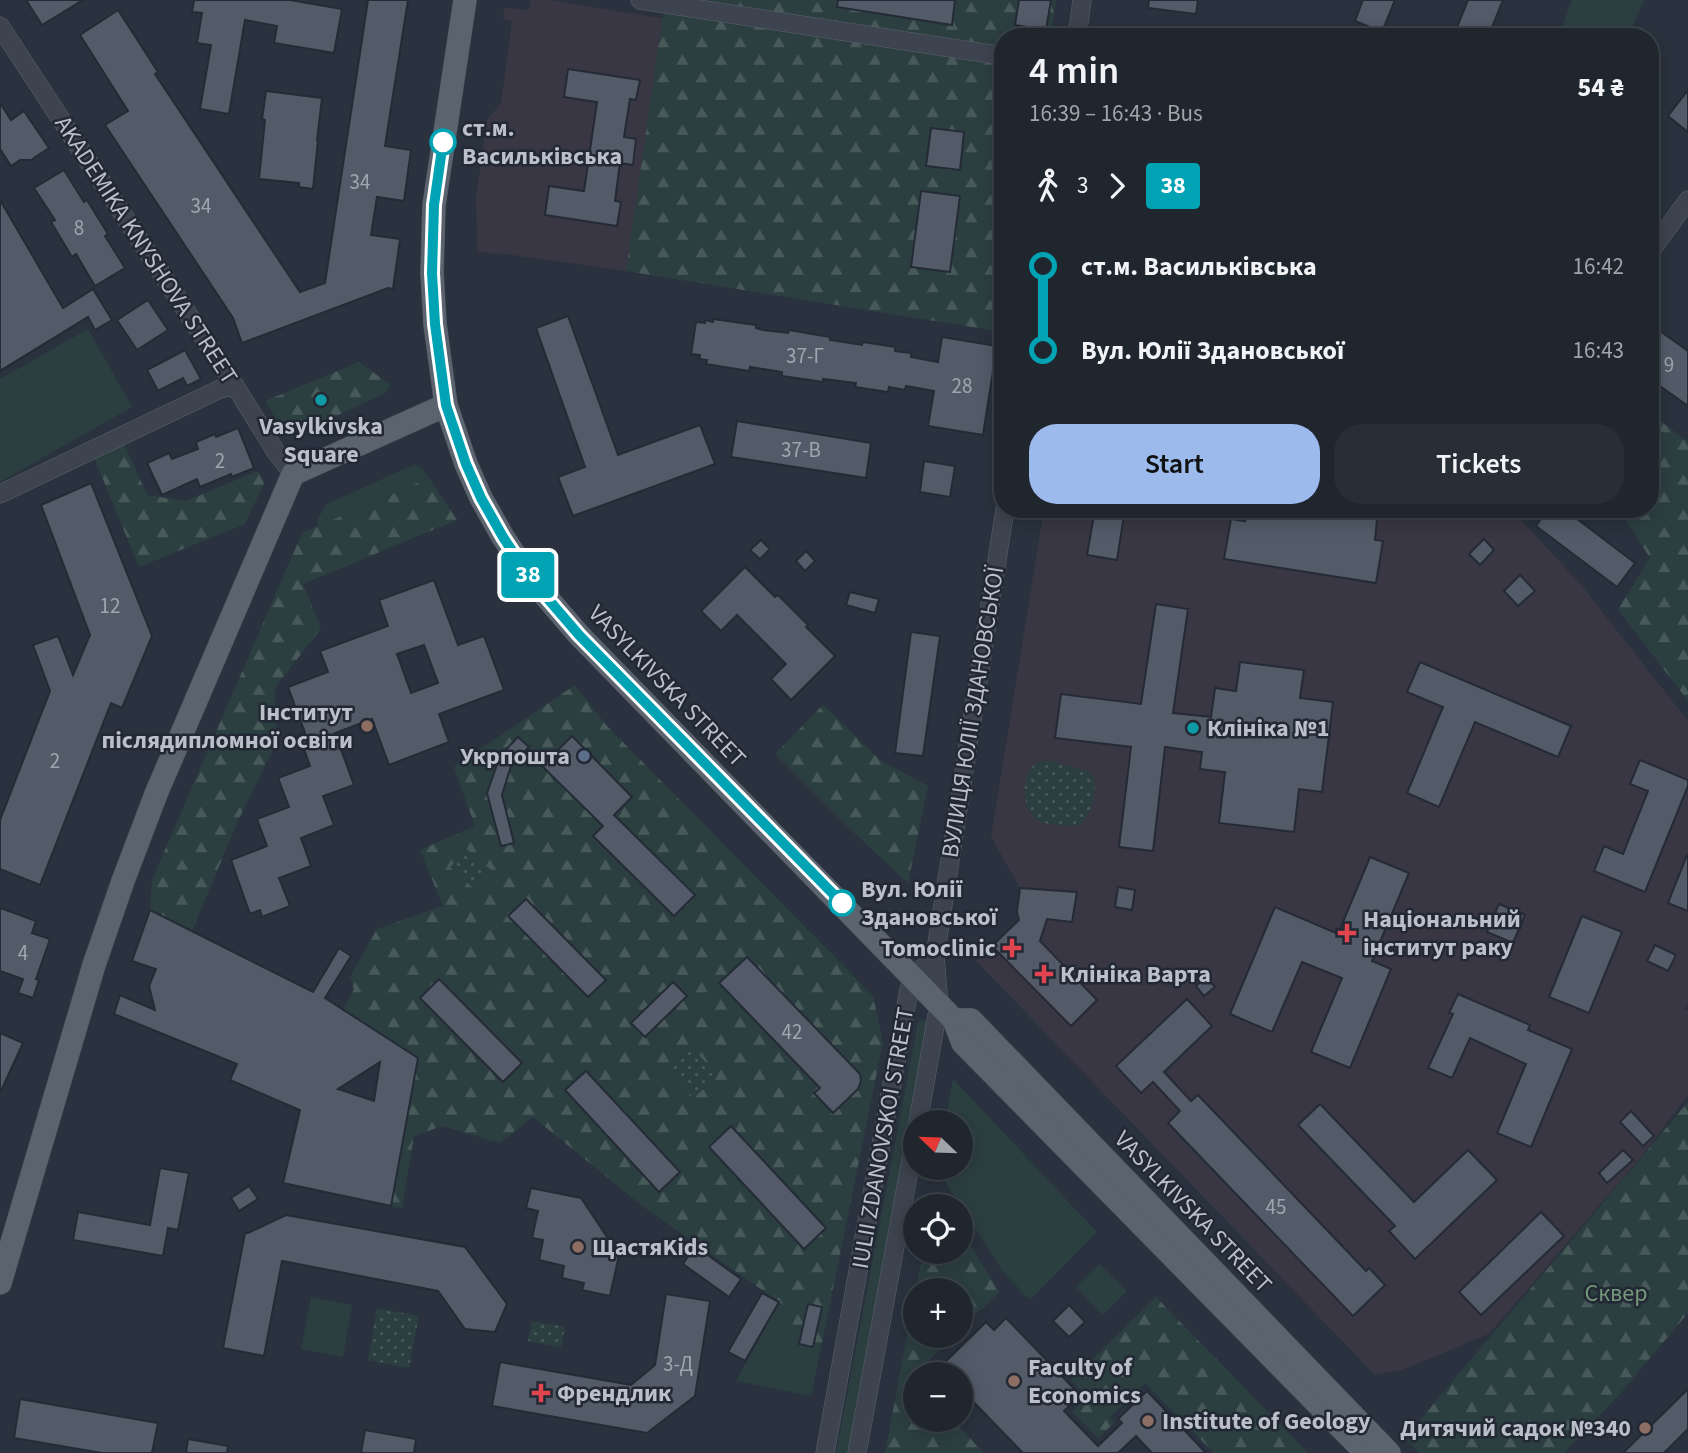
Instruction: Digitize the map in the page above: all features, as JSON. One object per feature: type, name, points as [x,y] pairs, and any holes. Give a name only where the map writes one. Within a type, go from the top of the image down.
[{"type":"main road","name":"VASYLKIVSKA STREET","points":[[465,0],[434,205],[432,273],[435,324],[446,405],[466,464],[503,537],[530,578],[579,635],[946,1012],[963,1043],[1366,1453]]},
{"type":"main road","points":[[1,1275],[94,965],[123,881],[156,794],[293,474],[446,405]]},
{"type":"main road","name":"VASYLKIVSKA STREET","points":[[946,1012],[971,1020],[1389,1453]]},
{"type":"street","points":[[640,0],[994,55]]},
{"type":"street","points":[[1078,28],[1083,0]]},
{"type":"street","name":"AKADEMIKA KNYSHOVA STREET","points":[[0,28],[276,452],[293,474]]},
{"type":"street","points":[[1659,240],[1688,200]]},
{"type":"street","points":[[0,494],[220,389],[235,386]]},
{"type":"street","name":"ВУЛИЦЯ ЮЛІЇ ЗДАНОВСЬКОЇ","points":[[935,956],[1003,518]]},
{"type":"street","name":"IULII ZDANOVSKOI STREET","points":[[825,1453],[909,990],[913,977],[935,956]]},
{"type":"street","name":"IULII ZDANOVSKOI STREET","points":[[921,1110],[946,1012],[935,956]]},
{"type":"street","name":"IULII ZDANOVSKOI STREET","points":[[857,1453],[907,1180]]},
{"type":"shaded area","points":[[531,0],[549,0],[994,72],[994,331],[626,271],[477,252],[476,197],[487,120],[501,103],[512,21],[503,19],[504,8],[529,10]]},
{"type":"shaded area","name":"Національний інститут раку","points":[[1043,518],[1519,518],[1582,586],[1688,721],[1688,1004],[1684,1009],[1688,1011],[1688,1095],[1641,1157],[1489,1334],[1402,1370],[1375,1375],[976,961],[1019,920],[1017,912],[1020,888],[991,837]]},
{"type":"green space","points":[[665,0],[1056,0],[1052,28],[994,28],[994,331],[626,271]]},
{"type":"green space","points":[[1572,0],[1644,0],[1632,28],[1561,28]]},
{"type":"green space","points":[[88,329],[132,407],[0,482],[0,379]]},
{"type":"green space","points":[[359,362],[391,385],[385,393],[288,439],[265,401]]},
{"type":"green space","points":[[1659,420],[1688,442],[1688,701],[1618,609],[1650,558],[1625,518],[1659,518]]},
{"type":"green space","points":[[123,441],[147,495],[186,501],[258,471],[264,483],[245,524],[139,567],[93,455]]},
{"type":"green space","points":[[415,464],[422,468],[429,478],[317,527],[318,518],[327,504]]},
{"type":"green space","points":[[429,478],[457,520],[303,584],[321,628],[275,688],[276,743],[237,823],[192,931],[150,910],[152,880],[302,533]]},
{"type":"green space","points":[[575,685],[606,725],[873,996],[883,1042],[820,1353],[788,1347],[795,1313],[645,1208],[533,1117],[500,1143],[442,1126],[414,1136],[402,1208],[391,1206],[418,1058],[343,1010],[354,989],[350,977],[377,929],[443,906],[420,850],[475,826],[454,767]]},
{"type":"green space","points":[[823,705],[880,760],[928,786],[908,883],[775,754]]},
{"type":"green space","points":[[1049,760],[1086,771],[1094,778],[1092,802],[1087,816],[1080,824],[1067,826],[1046,823],[1035,818],[1030,812],[1025,795],[1026,778],[1036,764]]},
{"type":"green space","points":[[467,849],[491,870],[474,889],[450,867]]},
{"type":"green space","points":[[921,1020],[926,1021],[931,1029],[916,1110],[903,1110],[903,1176],[850,1453],[836,1453],[918,1023]]},
{"type":"green space","points":[[690,1046],[718,1075],[693,1099],[666,1069]]},
{"type":"green space","points":[[953,1079],[1097,1232],[1030,1300],[1004,1273],[973,1225],[973,1194],[953,1194],[944,1180],[973,1180],[973,1110],[947,1110]]},
{"type":"green space","name":"Сквер","points":[[1688,1102],[1688,1313],[1618,1396],[1564,1453],[1419,1453],[1405,1438]]},
{"type":"green space","points":[[973,1250],[999,1292],[973,1317],[973,1278],[918,1278],[921,1264],[973,1264]]},
{"type":"green space","points":[[1099,1264],[1127,1291],[1103,1315],[1076,1287]]},
{"type":"green space","points":[[311,1297],[352,1305],[343,1357],[301,1349]]},
{"type":"green space","points":[[1156,1297],[1308,1453],[1214,1453],[1145,1383],[1110,1417],[1115,1422],[1098,1438],[1072,1412],[1087,1397],[1071,1380]]},
{"type":"green space","points":[[780,1302],[796,1313],[788,1346],[820,1353],[811,1396],[736,1381]]},
{"type":"green space","points":[[377,1308],[419,1316],[409,1368],[368,1360]]},
{"type":"green space","points":[[532,1321],[565,1327],[561,1347],[528,1341]]},
{"type":"green space","points":[[905,1348],[942,1348],[927,1362],[903,1362],[903,1432],[964,1432],[984,1453],[885,1453]]},
{"type":"building","points":[[26,0],[83,0],[42,25]]},
{"type":"building","points":[[194,0],[290,0],[342,9],[334,53],[274,43],[277,26],[245,20],[229,114],[200,109],[211,45],[197,43],[202,13],[192,12]]},
{"type":"building","points":[[368,0],[408,0],[385,146],[411,150],[404,201],[377,197],[371,235],[400,239],[393,289],[388,288],[242,343],[233,318],[105,125],[128,111],[80,35],[118,10],[158,72],[155,74],[300,292],[325,283]]},
{"type":"building","points":[[838,0],[955,0],[952,25],[837,7]]},
{"type":"building","points":[[1019,0],[1051,0],[1046,28],[1015,25]]},
{"type":"building","points":[[1149,0],[1198,0],[1196,14],[1148,8]]},
{"type":"building","points":[[1363,0],[1395,0],[1384,28],[1372,28],[1355,21]]},
{"type":"building","points":[[1468,0],[1503,0],[1492,28],[1457,28]]},
{"type":"building","points":[[568,69],[640,80],[636,100],[630,99],[624,137],[636,139],[633,165],[620,163],[615,201],[621,202],[617,226],[545,215],[549,186],[584,191],[597,102],[564,97]]},
{"type":"building","points":[[1688,90],[1688,132],[1668,116]]},
{"type":"building","points":[[266,91],[322,98],[313,189],[299,187],[299,183],[259,179]]},
{"type":"building","points":[[0,103],[11,120],[24,111],[49,148],[31,160],[20,160],[11,166],[0,149]]},
{"type":"building","points":[[931,128],[964,132],[960,170],[926,166]]},
{"type":"building","points":[[64,170],[84,202],[87,200],[125,268],[95,286],[76,254],[72,257],[51,222],[55,220],[34,188]]},
{"type":"building","points":[[921,191],[960,196],[950,272],[911,267]]},
{"type":"building","points":[[0,200],[63,308],[93,289],[112,320],[95,330],[88,317],[0,371]]},
{"type":"building","points":[[148,300],[168,330],[137,350],[117,320]]},
{"type":"building","points":[[568,316],[618,455],[700,425],[715,464],[573,516],[558,477],[585,467],[536,328]]},
{"type":"building","points":[[713,319],[756,325],[756,328],[763,330],[788,333],[789,330],[830,337],[830,340],[895,347],[895,351],[911,353],[911,357],[938,362],[942,337],[994,346],[994,365],[983,435],[928,426],[934,391],[906,386],[905,390],[889,387],[888,392],[855,387],[856,383],[823,379],[823,382],[782,376],[782,372],[750,367],[749,371],[706,364],[707,360],[699,359],[700,355],[691,354],[696,322],[713,322]]},
{"type":"building","points":[[1659,330],[1688,351],[1688,406],[1659,385]]},
{"type":"building","points":[[185,350],[201,379],[187,386],[183,378],[158,391],[147,370]]},
{"type":"building","points":[[737,421],[871,443],[866,478],[731,457]]},
{"type":"building","points":[[238,428],[254,468],[200,487],[197,479],[162,495],[147,463],[169,453],[172,459],[198,449],[196,442]]},
{"type":"building","points":[[924,461],[955,466],[950,497],[920,492]]},
{"type":"building","points":[[91,483],[152,636],[122,708],[111,703],[40,885],[0,869],[0,820],[50,691],[33,645],[58,636],[73,675],[90,635],[41,505]]},
{"type":"building","points":[[1093,518],[1124,518],[1117,560],[1087,555]]},
{"type":"building","points":[[1246,518],[1377,518],[1375,540],[1383,541],[1376,583],[1224,559],[1231,519],[1245,521]]},
{"type":"building","points":[[1542,518],[1576,518],[1635,563],[1617,587],[1536,526]]},
{"type":"building","points":[[1484,539],[1494,550],[1480,565],[1469,554]]},
{"type":"building","points":[[761,540],[770,549],[760,559],[750,550]]},
{"type":"building","points":[[806,551],[815,561],[805,571],[796,561]]},
{"type":"building","points":[[745,567],[775,597],[778,595],[835,656],[791,700],[771,679],[786,664],[737,615],[721,631],[701,611]]},
{"type":"building","points":[[1520,575],[1535,591],[1518,606],[1504,591]]},
{"type":"building","points":[[434,580],[458,645],[484,636],[504,690],[439,714],[449,742],[389,765],[372,719],[335,733],[354,785],[323,796],[334,825],[301,838],[311,866],[279,878],[290,906],[262,917],[260,910],[250,914],[231,860],[267,846],[257,819],[289,807],[278,778],[310,766],[299,735],[305,733],[288,687],[328,672],[320,651],[388,626],[379,600]],"holes":[[[424,645],[438,683],[411,693],[397,654]]]},
{"type":"building","points":[[850,592],[879,599],[875,613],[846,605]]},
{"type":"building","name":"Клініка №1","points":[[1156,604],[1188,609],[1173,713],[1211,717],[1215,688],[1236,691],[1240,662],[1304,670],[1300,698],[1333,702],[1322,792],[1299,789],[1294,832],[1219,823],[1225,772],[1200,769],[1202,752],[1165,747],[1153,851],[1119,847],[1131,747],[1055,738],[1061,694],[1141,704]]},
{"type":"building","points":[[911,632],[940,636],[923,756],[895,753]]},
{"type":"building","points":[[1420,662],[1571,726],[1558,757],[1475,722],[1439,807],[1407,793],[1443,707],[1407,692]]},
{"type":"building","points":[[572,736],[632,797],[614,815],[695,895],[674,916],[593,836],[603,826],[542,766]]},
{"type":"building","points":[[518,737],[529,747],[511,766],[502,795],[514,843],[501,846],[487,793],[500,756]]},
{"type":"building","points":[[1640,760],[1688,780],[1688,786],[1645,892],[1594,871],[1604,846],[1623,854],[1648,791],[1630,784]]},
{"type":"building","points":[[1688,856],[1688,911],[1668,903]]},
{"type":"building","points":[[1370,857],[1409,873],[1372,961],[1391,969],[1350,1068],[1311,1052],[1342,978],[1302,962],[1272,1032],[1230,1014],[1275,907],[1338,934]]},
{"type":"building","points":[[1118,887],[1135,890],[1132,910],[1115,907]]},
{"type":"building","points":[[1020,888],[1077,892],[1072,922],[1047,919],[1040,941],[1097,1000],[1071,1026],[992,946],[1019,920],[1017,912]]},
{"type":"building","points":[[526,899],[606,980],[588,997],[508,916]]},
{"type":"building","points":[[1499,904],[1525,915],[1513,943],[1487,932]]},
{"type":"building","points":[[0,908],[36,921],[32,933],[50,939],[36,979],[39,980],[33,998],[18,993],[23,979],[0,971]]},
{"type":"building","points":[[150,910],[313,992],[339,948],[351,956],[325,998],[418,1058],[391,1206],[283,1183],[300,1110],[230,1080],[237,1064],[114,1014],[120,995],[155,1010],[149,986],[156,969],[132,961]],"holes":[[[380,1062],[374,1101],[338,1089]]]},
{"type":"building","points":[[1582,916],[1622,932],[1589,1013],[1549,997]]},
{"type":"building","points":[[1655,945],[1676,955],[1668,971],[1647,961]]},
{"type":"building","points":[[747,957],[860,1074],[858,1089],[833,1113],[814,1093],[820,1088],[719,983]]},
{"type":"building","points":[[1206,977],[1215,987],[1204,996],[1196,986]]},
{"type":"building","points":[[439,979],[522,1063],[503,1082],[420,998]]},
{"type":"building","points":[[673,982],[687,996],[645,1037],[631,1023]]},
{"type":"building","points":[[1458,994],[1530,1025],[1528,1030],[1572,1049],[1531,1147],[1497,1133],[1526,1064],[1470,1038],[1452,1078],[1428,1068],[1453,1014],[1449,1013]]},
{"type":"building","points":[[1187,999],[1212,1026],[1164,1072],[1191,1101],[1198,1095],[1366,1271],[1369,1268],[1385,1285],[1353,1316],[1168,1123],[1180,1111],[1153,1082],[1141,1093],[1116,1066]]},
{"type":"building","points":[[0,1033],[23,1043],[0,1093]]},
{"type":"building","points":[[586,1071],[680,1172],[659,1192],[565,1090]]},
{"type":"building","points":[[1320,1104],[1414,1202],[1468,1150],[1497,1180],[1415,1259],[1389,1231],[1395,1226],[1298,1125]]},
{"type":"building","points":[[1631,1111],[1654,1136],[1643,1146],[1620,1122]]},
{"type":"building","points":[[731,1126],[826,1228],[804,1249],[709,1147]]},
{"type":"building","points":[[1623,1150],[1633,1160],[1607,1183],[1599,1173]]},
{"type":"building","points":[[160,1168],[189,1173],[178,1230],[168,1228],[163,1256],[73,1240],[78,1212],[150,1225]]},
{"type":"building","points":[[249,1186],[258,1199],[239,1211],[231,1198]]},
{"type":"building","name":"ЩастяKids","points":[[531,1188],[581,1198],[619,1255],[610,1296],[582,1290],[584,1283],[562,1278],[564,1266],[539,1260],[543,1240],[532,1238],[538,1211],[526,1208]]},
{"type":"building","points":[[1541,1212],[1564,1236],[1481,1315],[1459,1292]]},
{"type":"building","points":[[286,1215],[465,1247],[507,1304],[495,1332],[465,1329],[438,1291],[282,1261],[264,1356],[223,1348],[245,1233]]},
{"type":"building","points":[[695,1246],[741,1279],[729,1297],[683,1264]]},
{"type":"building","points":[[762,1293],[779,1302],[745,1361],[728,1352]]},
{"type":"building","points":[[666,1294],[710,1301],[695,1396],[647,1433],[492,1406],[500,1362],[631,1385],[655,1365]]},
{"type":"building","points":[[808,1304],[822,1307],[813,1347],[799,1344]]},
{"type":"building","points":[[1069,1305],[1085,1322],[1069,1337],[1053,1321]]},
{"type":"building","name":"Faculty of Economics","points":[[1006,1318],[1080,1395],[1064,1411],[1098,1446],[1122,1423],[1118,1419],[1147,1391],[1206,1453],[1152,1453],[1136,1436],[1118,1453],[1023,1453],[973,1401],[973,1362],[945,1362],[959,1348],[973,1348],[973,1335],[986,1322],[994,1330]]},
{"type":"building","points":[[1688,1389],[1688,1429],[1664,1453],[1623,1453]]},
{"type":"building","points":[[20,1399],[158,1423],[152,1453],[102,1453],[14,1438]]},
{"type":"building","points":[[365,1430],[416,1439],[414,1453],[361,1453]]},
{"type":"building","points":[[188,1439],[228,1446],[227,1453],[186,1453]]},
{"type":"bus line","name":"38","points":[[443,142],[434,205],[432,273],[435,324],[446,405],[481,498],[530,578],[579,635],[842,903]]},
{"type":"place","name":"ст.м. Васильківська","points":[[443,142]]},
{"type":"place","name":"Vasylkivska Square","points":[[321,400]]},
{"type":"place","name":"Інститут післядипломної освіти","points":[[367,726]]},
{"type":"place","name":"Клініка №1","points":[[1193,728]]},
{"type":"place","name":"Укрпошта","points":[[584,756]]},
{"type":"place","name":"Вул. Юлії Здановської","points":[[842,903]]},
{"type":"place","name":"Національний інститут раку","points":[[1347,933]]},
{"type":"place","name":"Tomoclinic","points":[[1012,948]]},
{"type":"place","name":"Клініка Варта","points":[[1044,974]]},
{"type":"place","name":"ЩастяKids","points":[[578,1247]]},
{"type":"place","name":"Faculty of Economics","points":[[1014,1381]]},
{"type":"place","name":"Френдлик","points":[[541,1393]]},
{"type":"place","name":"Institute of Geology","points":[[1148,1421]]},
{"type":"place","name":"Дитячий садок №340","points":[[1645,1428]]}]
